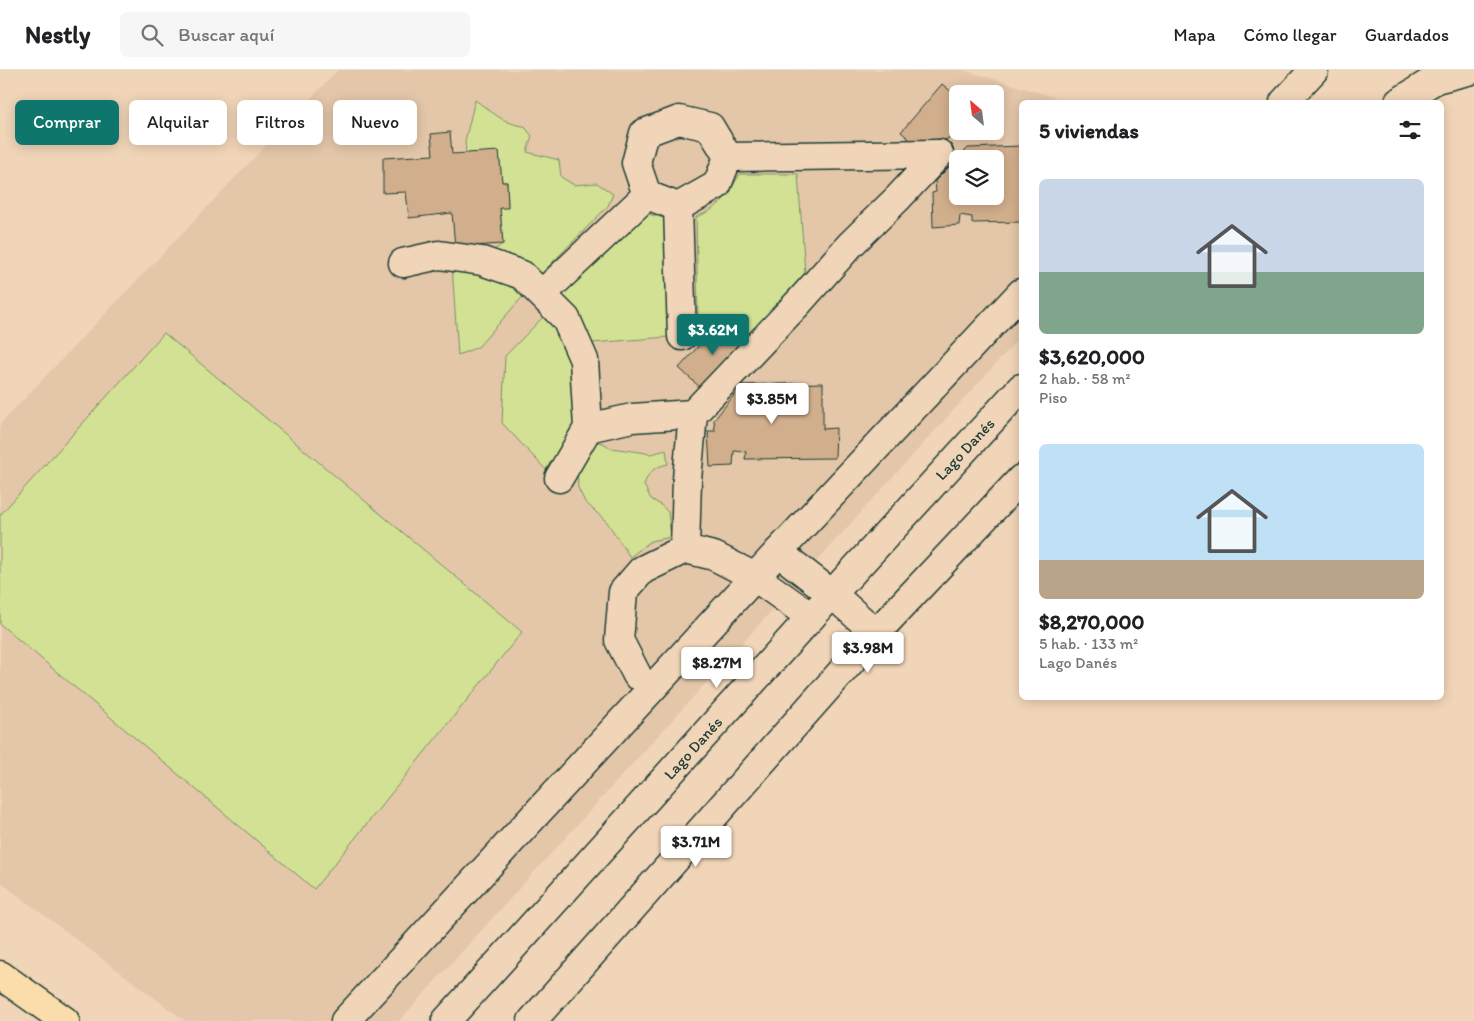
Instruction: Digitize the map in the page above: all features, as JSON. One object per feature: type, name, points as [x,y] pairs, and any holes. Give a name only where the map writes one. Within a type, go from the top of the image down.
[{"type":"main road","points":[[0,976],[65,1021]]},
{"type":"street","points":[[1286,100],[1314,70]]},
{"type":"street","points":[[1402,100],[1436,79],[1472,70]]},
{"type":"street","points":[[647,195],[636,162],[644,133],[679,120],[710,127],[728,158]]},
{"type":"street","points":[[685,549],[687,479],[693,414],[850,245],[939,154],[728,158]]},
{"type":"street","points":[[678,207],[717,185],[728,158]]},
{"type":"street","points":[[647,195],[678,207]]},
{"type":"street","points":[[542,294],[647,195]]},
{"type":"street","points":[[678,207],[682,336]]},
{"type":"street","points":[[403,263],[439,255],[482,261],[522,275],[566,319],[584,360],[588,428],[559,478]]},
{"type":"street","points":[[345,1021],[778,552],[1019,295]]},
{"type":"street","name":"Lago Danés","points":[[446,1021],[1019,390]]},
{"type":"street","points":[[588,428],[632,418],[693,414]]},
{"type":"street","points":[[532,1021],[876,633],[1019,481]]},
{"type":"street","points":[[637,675],[619,640],[623,592],[642,570],[685,549],[714,556],[755,577],[811,617]]},
{"type":"street","points":[[778,552],[832,594],[876,633]]},
{"type":"shaded area","points":[[338,70],[963,70],[1064,100],[1019,100],[1019,338],[399,1021],[185,1021],[0,882],[0,424],[266,145],[323,145],[323,100],[309,100]]},
{"type":"green space","points":[[475,100],[504,120],[524,126],[532,136],[527,152],[559,160],[561,177],[574,185],[597,183],[613,194],[608,206],[539,276],[492,251],[503,244],[500,208],[508,207],[507,182],[502,182],[499,152],[466,153],[465,141]]},
{"type":"green space","points":[[740,174],[798,174],[805,273],[747,336],[698,316],[696,217],[712,210],[731,189]]},
{"type":"green space","points":[[648,214],[668,219],[668,337],[592,343],[561,292]]},
{"type":"green space","points":[[452,266],[512,278],[525,294],[478,347],[458,355]]},
{"type":"green space","points":[[546,314],[560,326],[577,365],[579,428],[549,473],[502,423],[505,356]]},
{"type":"green space","points":[[164,333],[522,632],[314,889],[0,624],[0,515]]},
{"type":"green space","points":[[591,441],[603,443],[611,448],[651,454],[666,450],[668,464],[652,471],[644,485],[651,499],[668,512],[671,537],[651,541],[630,557],[607,522],[585,502],[578,488],[577,461]]},
{"type":"building","points":[[942,84],[949,90],[949,138],[926,154],[901,132]]},
{"type":"building","points":[[450,132],[452,154],[499,151],[502,182],[507,182],[508,208],[500,208],[503,244],[455,247],[452,213],[409,218],[406,192],[383,193],[383,158],[433,155],[431,134]]},
{"type":"building","points":[[1019,146],[1019,222],[972,223],[972,217],[960,215],[959,225],[933,227],[932,193],[936,192],[935,181],[949,167],[949,205],[1004,205],[1004,150],[966,150],[968,148]]},
{"type":"building","points":[[721,321],[747,343],[704,391],[679,368]]},
{"type":"building","points":[[823,383],[823,429],[836,428],[835,458],[745,459],[746,452],[734,451],[733,466],[710,467],[708,431],[715,431],[714,420],[742,385]]}]
